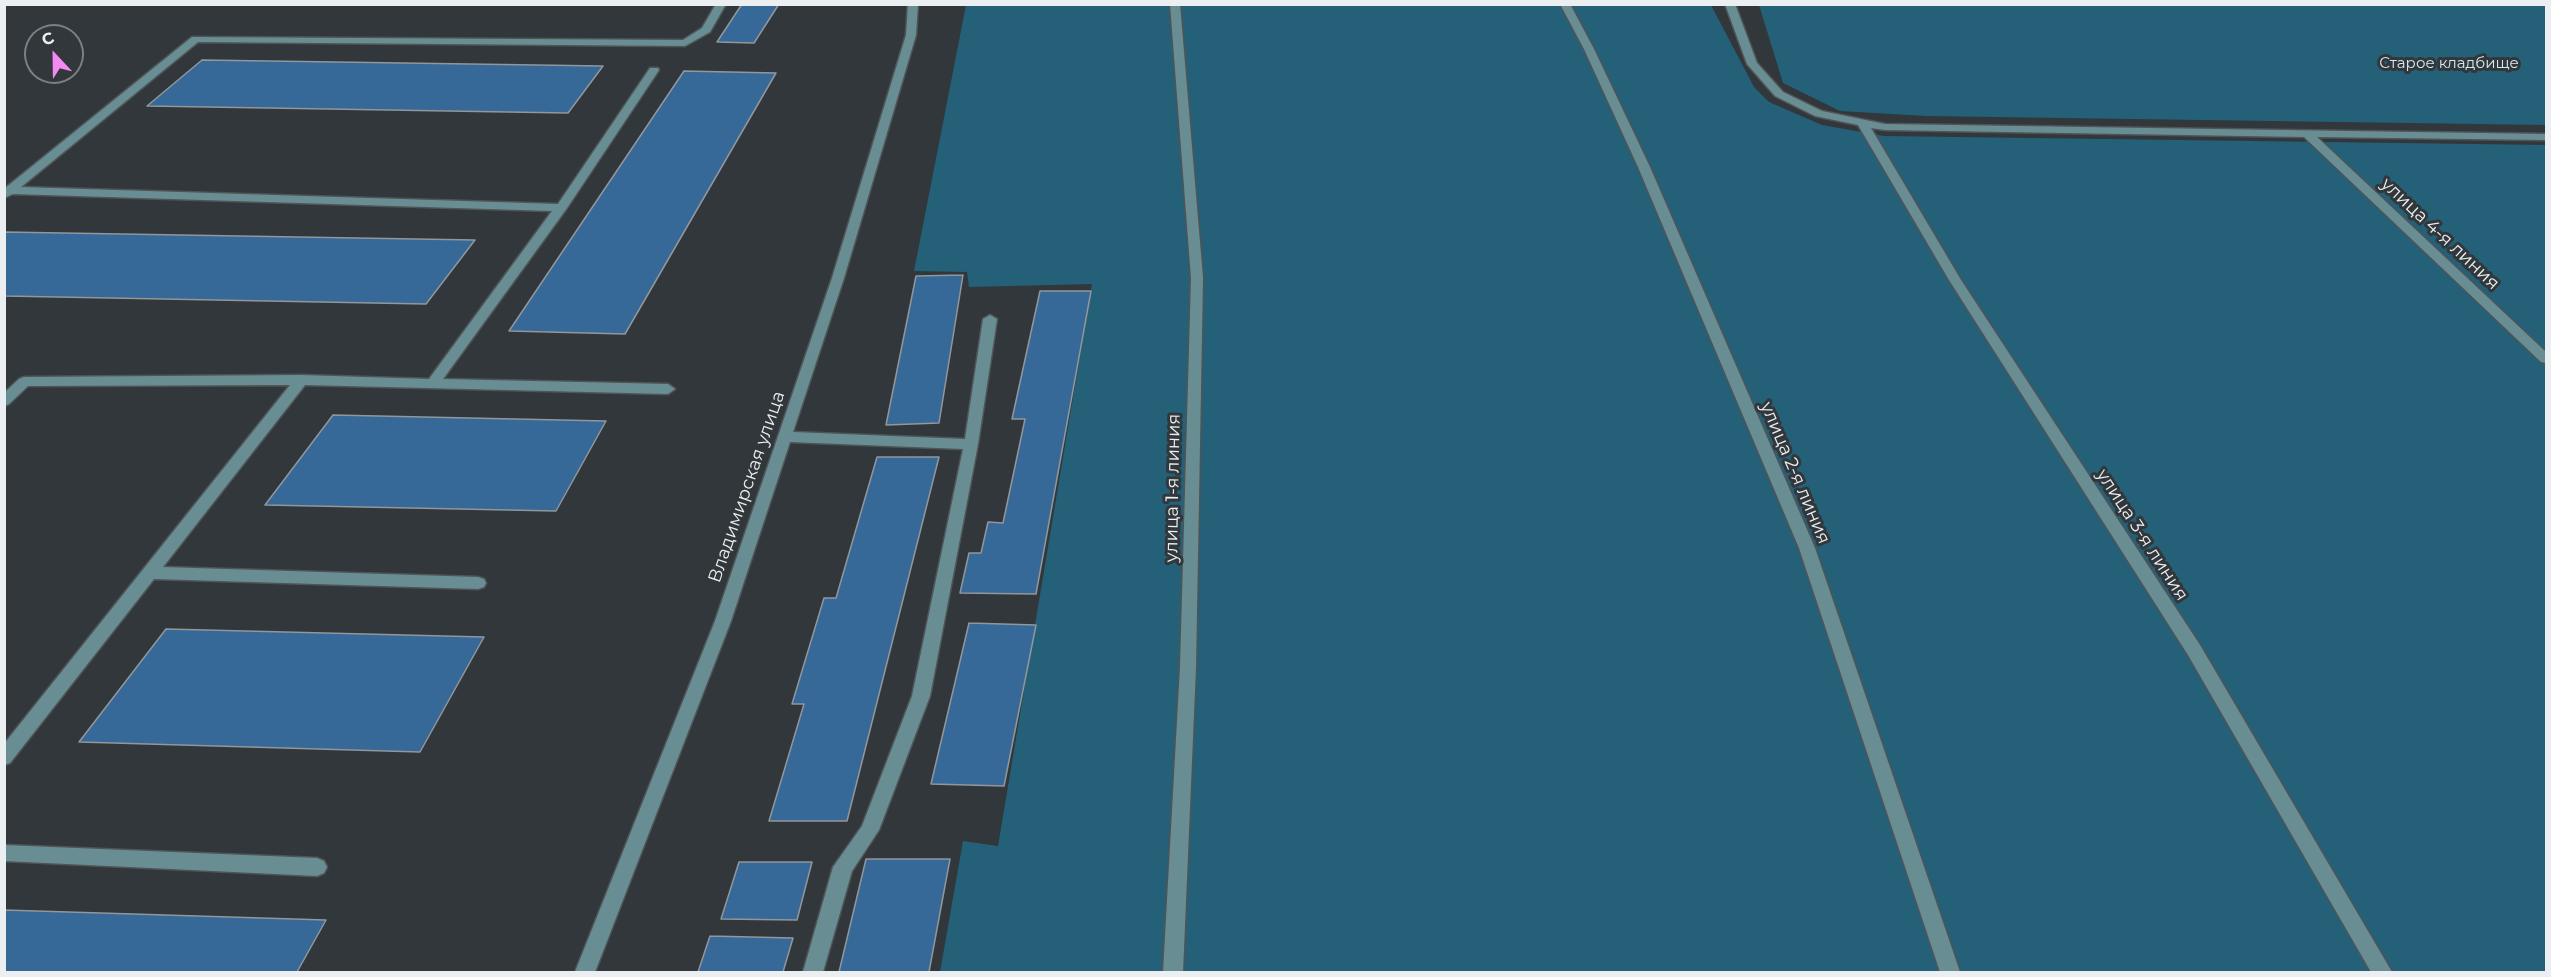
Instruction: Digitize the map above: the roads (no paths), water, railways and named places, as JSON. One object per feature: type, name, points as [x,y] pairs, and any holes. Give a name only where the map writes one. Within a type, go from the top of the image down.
[{"type":"street","points":[[8,192],[196,39],[685,43],[706,30],[721,4]]},
{"type":"street","name":"Владимирская улица","points":[[585,972],[723,621],[838,278],[911,35],[913,4]]},
{"type":"street","name":"улица 1-я линия","points":[[1173,972],[1188,667],[1197,278],[1175,4]]},
{"type":"street","name":"улица 2-я линия","points":[[1565,4],[1589,49],[1644,167],[1807,548],[1950,972]]},
{"type":"street","points":[[1730,4],[1752,64],[1779,94],[1819,114],[1885,127],[2547,137]]},
{"type":"street","points":[[433,383],[561,208],[654,70]]},
{"type":"street","name":"улица 3-я линия","points":[[1863,122],[1955,280],[2194,650],[2382,972]]},
{"type":"street","name":"улица 4-я линия","points":[[2308,135],[2547,359]]},
{"type":"street","points":[[8,192],[561,208]]},
{"type":"street","points":[[813,972],[843,867],[870,830],[921,696],[972,444],[990,319]]},
{"type":"street","points":[[4,758],[301,380]]},
{"type":"street","points":[[4,401],[24,382],[301,380],[668,389]]},
{"type":"street","points":[[784,437],[972,444]]},
{"type":"street","points":[[151,573],[478,583]]},
{"type":"street","points":[[4,853],[316,867]]},
{"type":"park label","name":"Старое кладбище","points":[[2449,64]]}]
